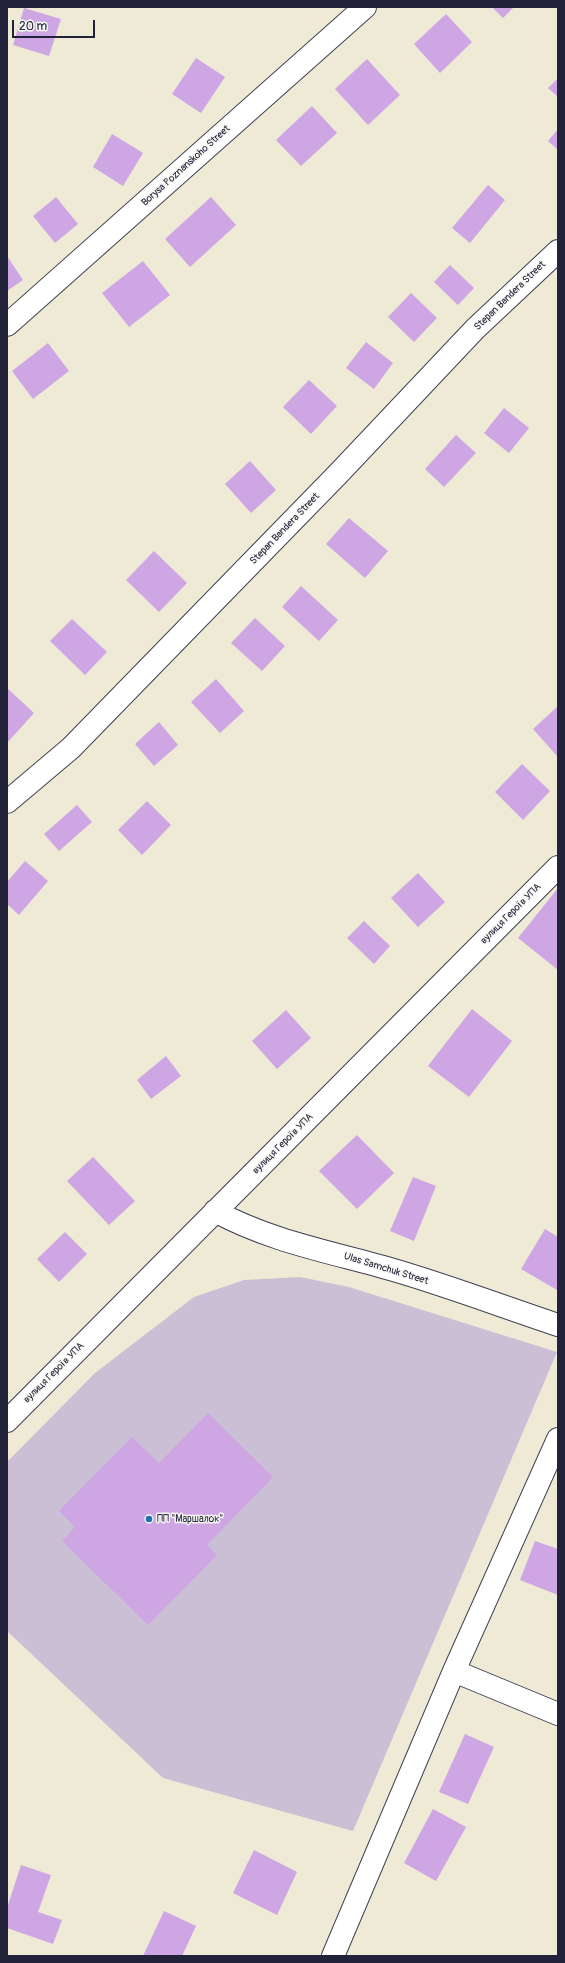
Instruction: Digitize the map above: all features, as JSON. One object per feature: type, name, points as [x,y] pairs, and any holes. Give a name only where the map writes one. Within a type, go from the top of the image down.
[{"type":"street","name":"Borysa Poznanskoho Street","points":[[7,325],[365,7]]},
{"type":"street","name":"Stepan Bandera Street","points":[[7,802],[71,748],[339,473],[475,329],[558,251]]},
{"type":"street","name":"вулиця Героїв УПА","points":[[7,1421],[558,867]]},
{"type":"street","name":"Ulas Samchuk Street","points":[[215,1211],[238,1224],[274,1237],[398,1271],[558,1325]]},
{"type":"street","points":[[333,1956],[454,1671],[558,1439]]},
{"type":"street","points":[[454,1671],[558,1714]]},
{"type":"shaded area","name":"ПП \"Маршалок\"","points":[[300,1277],[349,1287],[557,1352],[353,1831],[163,1778],[7,1631],[7,1462],[95,1373],[194,1297],[244,1280]]},
{"type":"building","points":[[492,7],[514,7],[503,18]]},
{"type":"building","points":[[24,8],[61,19],[49,56],[13,45]]},
{"type":"building","points":[[446,14],[472,42],[440,73],[414,44]]},
{"type":"building","points":[[196,58],[225,77],[201,113],[172,94]]},
{"type":"building","points":[[367,59],[400,95],[368,125],[335,89]]},
{"type":"building","points":[[558,78],[558,97],[548,88]]},
{"type":"building","points":[[312,106],[337,133],[301,166],[276,140]]},
{"type":"building","points":[[558,129],[558,150],[548,141]]},
{"type":"building","points":[[112,134],[143,153],[123,186],[93,167]]},
{"type":"building","points":[[488,185],[505,200],[470,243],[452,228]]},
{"type":"building","points":[[56,197],[78,224],[55,243],[33,216]]},
{"type":"building","points":[[211,197],[236,225],[190,267],[165,239]]},
{"type":"building","points":[[7,256],[23,280],[7,291]]},
{"type":"building","points":[[143,261],[170,295],[129,327],[102,293]]},
{"type":"building","points":[[450,265],[474,288],[458,305],[434,282]]},
{"type":"building","points":[[411,293],[437,318],[414,342],[388,317]]},
{"type":"building","points":[[366,342],[393,363],[374,389],[346,368]]},
{"type":"building","points":[[48,343],[69,371],[33,399],[12,371]]},
{"type":"building","points":[[309,380],[337,406],[311,434],[283,407]]},
{"type":"building","points":[[504,408],[529,428],[509,453],[484,433]]},
{"type":"building","points":[[456,435],[476,453],[444,487],[425,469]]},
{"type":"building","points":[[250,461],[276,490],[251,513],[225,484]]},
{"type":"building","points":[[349,518],[388,551],[365,578],[326,544]]},
{"type":"building","points":[[154,551],[187,583],[159,612],[126,580]]},
{"type":"building","points":[[301,586],[338,620],[319,641],[282,607]]},
{"type":"building","points":[[255,618],[285,646],[262,671],[231,643]]},
{"type":"building","points":[[72,619],[107,652],[85,675],[50,641]]},
{"type":"building","points":[[216,679],[244,711],[220,733],[191,702]]},
{"type":"building","points":[[7,688],[34,713],[7,743]]},
{"type":"building","points":[[558,706],[558,757],[533,729]]},
{"type":"building","points":[[159,722],[178,745],[154,766],[135,744]]},
{"type":"building","points":[[522,764],[550,791],[523,820],[495,792]]},
{"type":"building","points":[[147,801],[171,825],[142,855],[118,830]]},
{"type":"building","points":[[77,805],[92,822],[59,851],[44,834]]},
{"type":"building","points":[[25,861],[48,881],[19,915],[7,904],[7,882]]},
{"type":"building","points":[[418,873],[445,902],[418,927],[391,898]]},
{"type":"building","points":[[558,888],[558,970],[518,938]]},
{"type":"building","points":[[364,921],[390,946],[374,964],[347,938]]},
{"type":"building","points":[[472,1009],[512,1041],[469,1097],[428,1066]]},
{"type":"building","points":[[286,1010],[311,1038],[277,1069],[252,1041]]},
{"type":"building","points":[[166,1056],[181,1076],[151,1099],[137,1080]]},
{"type":"building","points":[[357,1135],[394,1173],[357,1209],[319,1171]]},
{"type":"building","points":[[93,1157],[135,1201],[109,1225],[67,1181]]},
{"type":"building","points":[[413,1177],[436,1186],[414,1241],[390,1231]]},
{"type":"building","points":[[545,1229],[558,1237],[557,1290],[521,1269]]},
{"type":"building","points":[[65,1232],[87,1254],[59,1282],[37,1259]]},
{"type":"building","name":"ПП \"Маршалок\"","points":[[208,1413],[273,1477],[207,1545],[217,1555],[148,1625],[62,1541],[75,1527],[59,1511],[132,1437],[159,1463]]},
{"type":"building","points":[[535,1541],[558,1549],[558,1595],[520,1580]]},
{"type":"building","points":[[465,1734],[494,1747],[468,1804],[439,1792]]},
{"type":"building","points":[[433,1809],[466,1827],[436,1881],[404,1863]]},
{"type":"building","points":[[254,1850],[297,1872],[277,1915],[233,1893]]},
{"type":"building","points":[[21,1865],[51,1875],[38,1912],[62,1920],[53,1944],[7,1928],[7,1908]]},
{"type":"building","points":[[164,1911],[196,1926],[182,1956],[143,1956]]},
{"type":"place","name":"ПП \"Маршалок\"","points":[[149,1519]]}]
